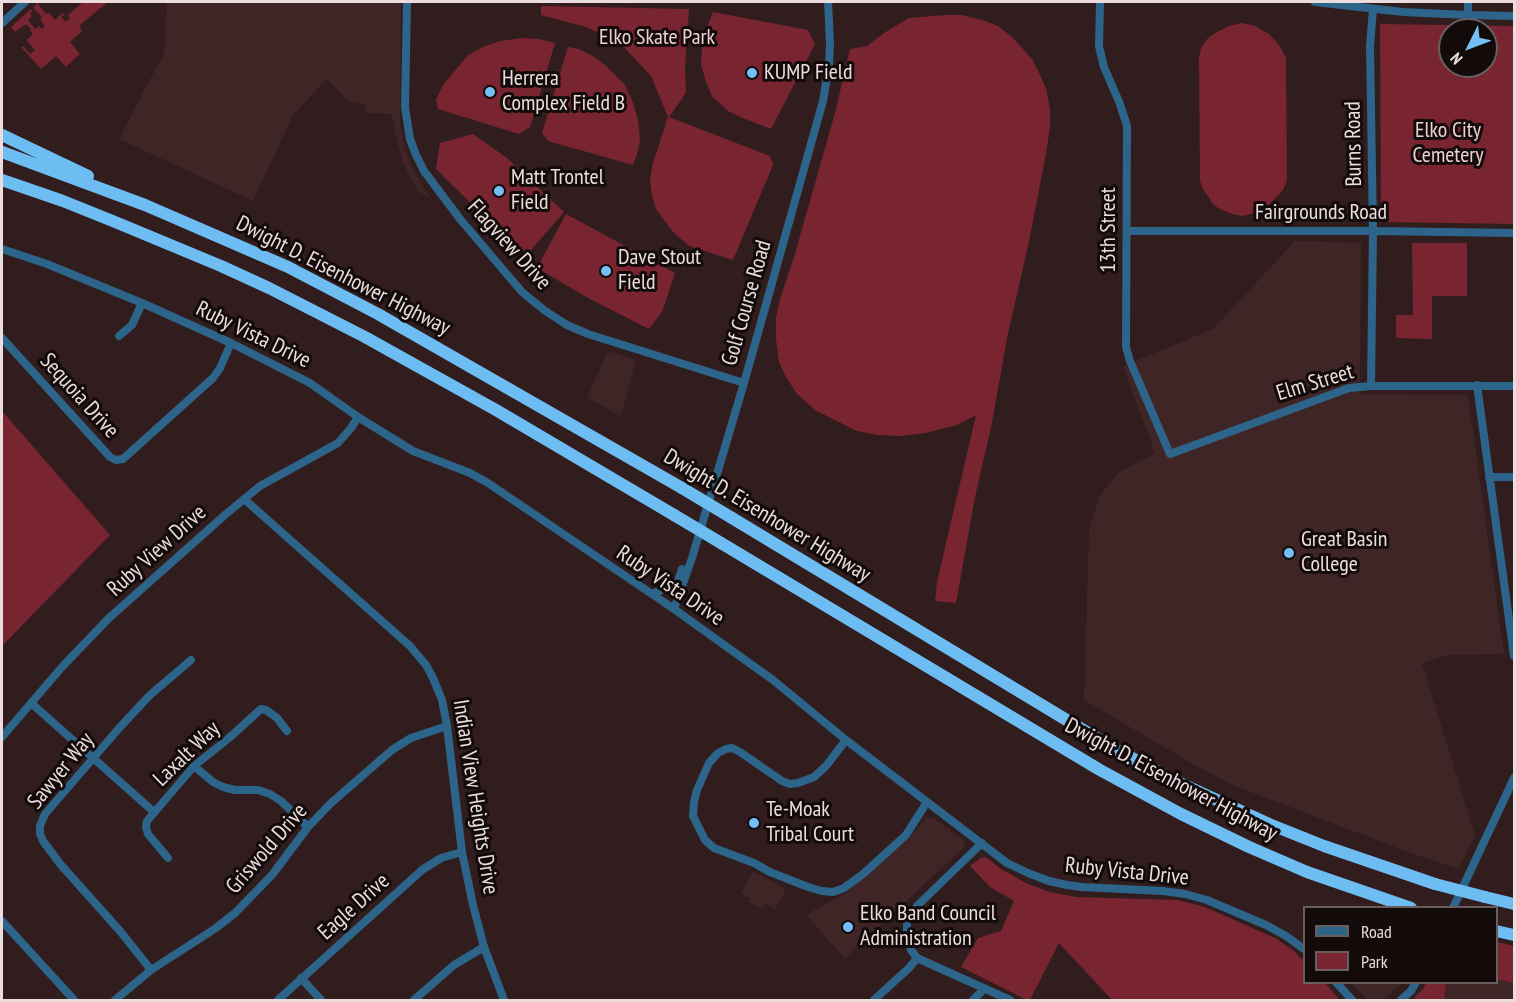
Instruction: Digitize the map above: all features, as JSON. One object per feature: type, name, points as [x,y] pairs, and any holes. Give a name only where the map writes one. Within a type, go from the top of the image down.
[{"type":"highway","points":[[2,135],[145,205]]},
{"type":"highway","name":"Dwight D. Eisenhower Highway","points":[[2,152],[145,205],[288,267],[338,293],[509,388],[732,518],[1113,748],[1182,784],[1269,824],[1324,846],[1435,884],[1515,904]]},
{"type":"highway","name":"Dwight D. Eisenhower Highway","points":[[2,180],[63,201],[221,266],[365,337],[496,410],[1100,770],[1181,814],[1249,847],[1307,872],[1405,906]]},
{"type":"highway","points":[[1498,931],[1515,935]]},
{"type":"street","points":[[2,23],[25,2]]},
{"type":"street","name":"Flagview Drive","points":[[407,2],[405,107],[410,139],[416,155],[424,171],[460,219],[522,292],[567,325],[588,334],[744,383]]},
{"type":"street","name":"Golf Course Road","points":[[674,609],[698,539],[744,383],[823,101],[830,43],[828,2]]},
{"type":"street","name":"13th Street","points":[[1100,2],[1100,46],[1104,67],[1127,126],[1126,347],[1170,454]]},
{"type":"street","points":[[1316,2],[1373,9],[1515,16]]},
{"type":"street","points":[[1468,2],[1468,15]]},
{"type":"street","name":"Burns Road","points":[[1371,386],[1373,231],[1370,46],[1373,9]]},
{"type":"street","name":"Fairgrounds Road","points":[[1127,231],[1515,232]]},
{"type":"street","name":"Ruby Vista Drive","points":[[2,249],[47,264],[231,343],[309,383],[357,417],[413,451],[470,473],[488,483],[674,609],[773,680],[846,740],[1007,863],[1049,881],[1082,887],[1163,891],[1207,900],[1266,925],[1303,948]]},
{"type":"street","points":[[119,336],[132,326],[142,303]]},
{"type":"street","name":"Sequoia Drive","points":[[2,338],[110,457],[116,460],[123,459],[213,378],[231,343]]},
{"type":"street","points":[[1477,385],[1497,522],[1508,572],[1515,656]]},
{"type":"street","name":"Elm Street","points":[[1170,454],[1349,387],[1515,386]]},
{"type":"street","name":"Ruby View Drive","points":[[2,737],[69,660],[110,618],[244,499],[268,481],[338,443],[357,417]]},
{"type":"street","points":[[1490,477],[1515,477]]},
{"type":"street","name":"Indian View Heights Drive","points":[[244,499],[410,645],[430,671],[439,689],[447,726],[462,852],[473,905],[484,947],[504,1000]]},
{"type":"street","points":[[652,594],[676,583],[698,539]]},
{"type":"street","name":"Sawyer Way","points":[[151,970],[43,842],[40,826],[45,814],[150,695],[191,660]]},
{"type":"street","points":[[31,703],[154,812]]},
{"type":"street","name":"Laxalt Way","points":[[168,858],[148,834],[147,821],[194,766],[261,709],[267,710],[277,718],[287,731]]},
{"type":"street","name":"Griswold Drive","points":[[115,1000],[151,970],[235,914],[273,875],[308,827],[331,803],[400,744],[447,726]]},
{"type":"street","points":[[846,740],[826,766],[814,777],[790,784],[732,748],[718,753],[709,764],[694,802],[693,816],[705,840],[714,848],[754,863],[770,872],[808,887],[833,892],[844,888],[863,874],[906,835],[927,802]]},
{"type":"street","points":[[194,766],[213,782],[223,787],[235,790],[258,790],[270,794],[281,801],[308,827]]},
{"type":"street","points":[[1454,906],[1515,778]]},
{"type":"street","points":[[982,843],[927,895],[910,915],[907,922],[907,934],[911,950],[917,958],[1010,1000]]},
{"type":"street","name":"Eagle Drive","points":[[278,1000],[422,870],[441,858],[462,852]]},
{"type":"street","points":[[2,921],[74,1000]]},
{"type":"street","points":[[414,1000],[454,964],[484,947]]},
{"type":"street","points":[[874,1000],[917,958]]},
{"type":"street","points":[[302,978],[321,1000]]},
{"type":"street","points":[[1338,984],[1352,1000]]},
{"type":"street","points":[[1401,1000],[1415,984]]},
{"type":"street","points":[[973,1000],[984,989]]},
{"type":"shaded area","points":[[167,2],[401,2],[400,125],[405,150],[430,198],[418,191],[406,169],[398,147],[392,114],[366,113],[366,105],[350,102],[327,79],[293,115],[253,201],[119,139],[164,53]]},
{"type":"shaded area","name":"Great Basin College","points":[[1295,241],[1361,243],[1360,394],[1468,395],[1504,654],[1448,655],[1422,663],[1475,835],[1459,869],[1416,855],[1235,786],[1084,700],[1089,529],[1099,497],[1118,473],[1155,453],[1123,366],[1213,329]]},
{"type":"shaded area","points":[[608,351],[636,360],[621,416],[587,398]]},
{"type":"shaded area","points":[[932,817],[965,841],[964,847],[845,959],[806,915],[846,893],[913,834],[925,819]]},
{"type":"shaded area","points":[[753,871],[786,889],[775,909],[765,904],[762,909],[749,902],[751,899],[741,894]]},
{"type":"shaded area","points":[[1498,979],[1514,983],[1514,1000],[1444,1000],[1446,984],[1498,984]]},
{"type":"shaded area","points":[[1352,984],[1401,985],[1382,1000],[1368,1000]]},
{"type":"green space","points":[[83,2],[108,2],[79,26],[82,31],[70,42],[80,54],[66,67],[56,56],[41,69],[21,47],[23,46],[30,54],[35,50],[27,41],[33,34],[31,29],[26,24],[15,32],[11,27],[31,9],[32,16],[28,20],[35,29],[39,26],[42,29],[45,26],[40,20],[42,17],[33,8],[37,3],[46,14],[49,13],[55,20],[63,13],[65,14],[61,17],[66,22],[70,18],[68,15]]},
{"type":"green space","name":"Elko Skate Park","points":[[541,6],[689,9],[685,69],[686,93],[669,117],[770,156],[773,165],[733,260],[689,246],[673,232],[656,209],[650,181],[652,166],[668,117],[651,76],[621,44],[586,27],[541,15]]},
{"type":"green space","name":"KUMP Field","points":[[713,12],[808,30],[815,44],[771,129],[728,111],[712,96],[701,64],[706,30]]},
{"type":"green space","points":[[962,15],[982,20],[998,26],[1013,38],[1032,59],[1046,88],[1050,109],[1046,154],[975,497],[956,603],[935,601],[937,582],[976,415],[957,425],[926,433],[900,436],[857,431],[815,410],[797,394],[779,362],[776,339],[776,318],[780,299],[835,113],[850,49],[867,46],[909,18]]},
{"type":"green space","points":[[1242,23],[1255,26],[1269,34],[1279,45],[1286,58],[1287,180],[1283,190],[1268,206],[1243,216],[1232,214],[1213,204],[1200,180],[1199,58],[1201,48],[1208,38],[1229,26]]},
{"type":"green space","name":"Elko City Cemetery","points":[[1380,24],[1438,25],[1438,78],[1498,78],[1498,26],[1514,26],[1514,224],[1381,222]]},
{"type":"green space","name":"Herrera Complex Field B","points":[[522,38],[555,43],[530,127],[519,134],[438,109],[436,100],[443,85],[468,55],[485,46]]},
{"type":"green space","points":[[568,47],[579,49],[593,56],[625,85],[638,120],[640,140],[633,165],[548,141],[542,133]]},
{"type":"green space","name":"Matt Trontel Field","points":[[473,134],[507,158],[564,212],[525,257],[436,169],[440,143]]},
{"type":"green space","name":"Dave Stout Field","points":[[566,214],[675,273],[662,312],[649,329],[590,299],[537,268]]},
{"type":"green space","points":[[1412,243],[1467,243],[1467,296],[1432,296],[1432,339],[1396,338],[1396,315],[1413,315]]},
{"type":"green space","points":[[2,411],[110,535],[2,646]]},
{"type":"green space","points":[[982,857],[987,858],[1028,884],[1050,892],[1076,897],[1177,900],[1205,907],[1277,939],[1303,960],[1303,984],[1326,984],[1340,1000],[1112,1000],[1059,943],[1030,1000],[1027,1000],[961,967],[978,938],[1001,931],[1014,901],[990,887],[970,866]]},
{"type":"green space","points":[[1498,942],[1514,946],[1514,983],[1498,979]]},
{"type":"green space","points":[[1426,984],[1446,984],[1444,1000],[1412,1000]]},
{"type":"place","name":"KUMP Field","points":[[752,73]]},
{"type":"place","name":"Herrera Complex Field B","points":[[490,92]]},
{"type":"place","name":"Matt Trontel Field","points":[[499,191]]},
{"type":"place","name":"Dave Stout Field","points":[[606,271]]},
{"type":"place","name":"Great Basin College","points":[[1289,553]]},
{"type":"place","name":"Te-Moak Tribal Court","points":[[754,823]]},
{"type":"place","name":"Elko Band Council Administration","points":[[848,927]]}]
